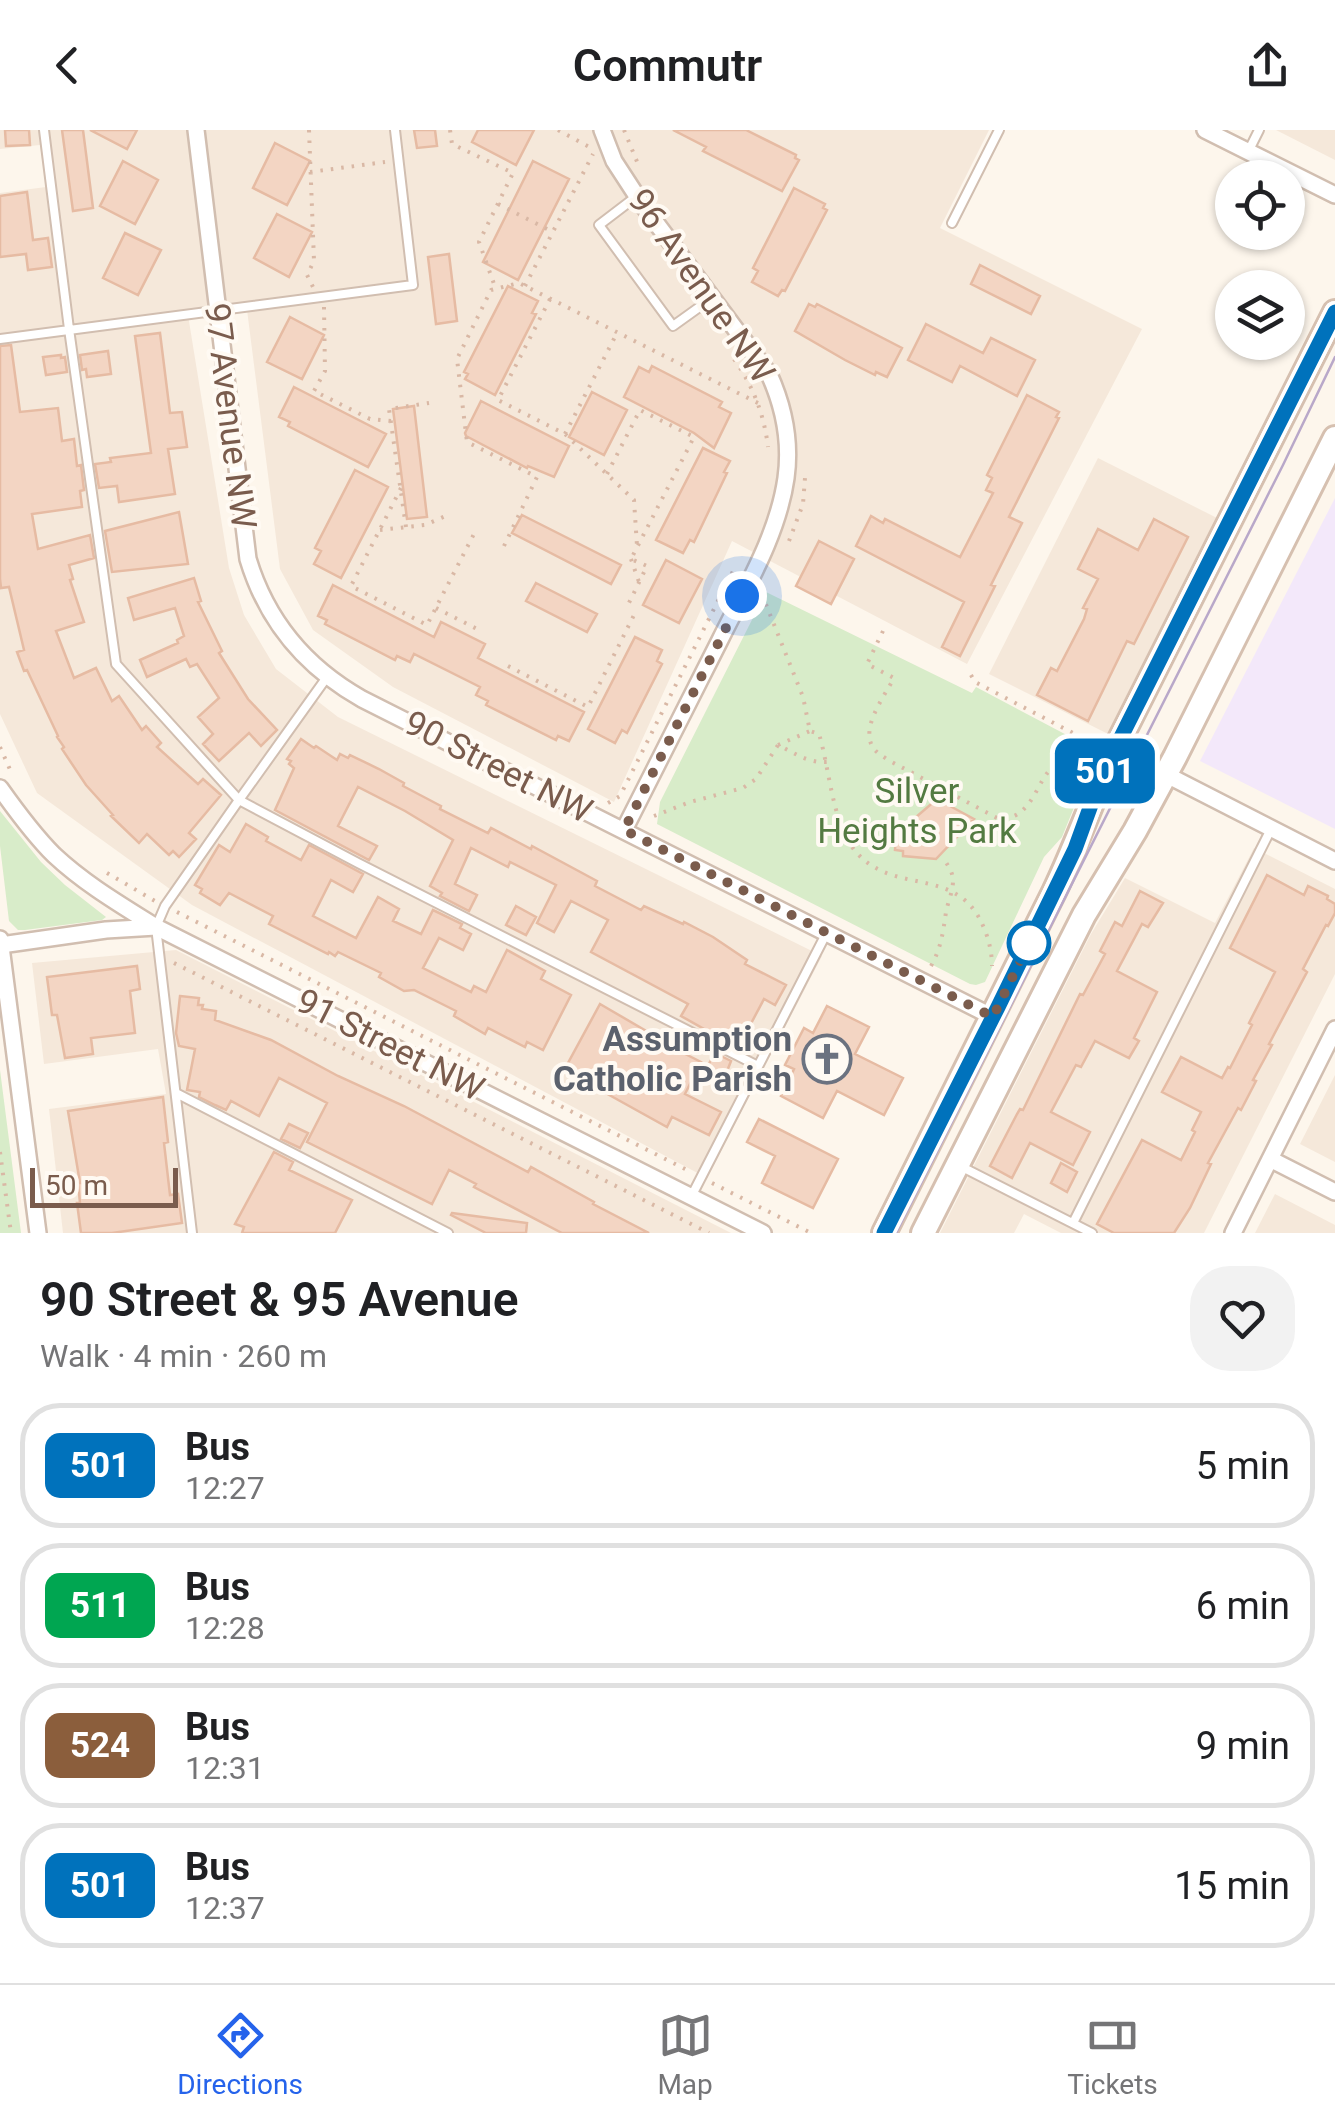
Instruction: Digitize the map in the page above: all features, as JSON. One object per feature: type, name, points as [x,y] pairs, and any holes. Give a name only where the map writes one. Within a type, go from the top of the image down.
[{"type":"street","name":"97 Avenue NW","points":[[196,130],[245,540],[254,577],[272,616],[299,652],[327,677]]},
{"type":"street","points":[[1205,130],[1335,196]]},
{"type":"street","name":"96 Avenue NW","points":[[595,134],[769,374],[787,440],[786,480],[756,567],[624,830]]},
{"type":"street","points":[[884,1233],[1075,849],[1119,740],[1335,312]]},
{"type":"street","points":[[923,1233],[1084,916],[1165,774],[1335,438]]},
{"type":"street","name":"90 Street NW","points":[[327,677],[362,699],[993,1017]]},
{"type":"street","points":[[1165,774],[1335,861]]},
{"type":"street","name":"91 Street NW","points":[[0,788],[64,864],[156,927],[762,1233]]},
{"type":"street","points":[[1,946],[106,930],[156,927]]},
{"type":"street","points":[[0,936],[38,1233]]},
{"type":"street","points":[[1233,1233],[1335,1030]]},
{"type":"street","points":[[1270,1159],[1335,1192]]},
{"type":"lane","points":[[44,130],[116,664],[239,800],[758,1066]]},
{"type":"lane","points":[[0,339],[413,285],[395,130]]},
{"type":"lane","points":[[952,223],[999,130]]},
{"type":"lane","points":[[1248,152],[1260,130]]},
{"type":"lane","points":[[637,196],[599,226],[673,326],[712,298]]},
{"type":"lane","points":[[192,1233],[156,927],[165,906],[327,677]]},
{"type":"lane","points":[[1072,1223],[1270,829]]},
{"type":"lane","points":[[692,1197],[826,934]]},
{"type":"lane","points":[[176,1093],[448,1233]]},
{"type":"lane","points":[[957,1165],[1092,1233]]},
{"type":"path","points":[[309,130],[314,262],[307,275],[321,297],[325,371],[314,391],[370,419],[391,421]]},
{"type":"path","points":[[450,130],[452,144],[513,174],[479,242],[494,284],[457,360],[467,442],[537,477],[504,546]]},
{"type":"path","points":[[558,130],[592,151],[596,163]]},
{"type":"path","points":[[524,286],[592,151],[595,134]]},
{"type":"path","points":[[310,172],[398,160]]},
{"type":"path","points":[[498,204],[552,232]]},
{"type":"path","points":[[491,290],[519,283],[758,404]]},
{"type":"path","points":[[550,299],[498,400],[564,434],[634,500],[637,547]]},
{"type":"path","points":[[564,434],[617,333]]},
{"type":"path","points":[[732,356],[750,382],[768,447]]},
{"type":"path","points":[[406,527],[389,409],[429,403]]},
{"type":"path","points":[[608,474],[640,410],[694,438],[631,559],[639,582]]},
{"type":"path","points":[[400,488],[351,586],[427,626],[475,532]]},
{"type":"path","points":[[379,530],[426,525],[448,514]]},
{"type":"path","points":[[626,609],[647,566],[631,559]]},
{"type":"path","points":[[608,803],[620,796],[738,562]]},
{"type":"path","points":[[764,590],[765,602],[803,697],[810,731]]},
{"type":"path","points":[[436,608],[481,631]]},
{"type":"path","points":[[508,666],[588,707],[635,613]]},
{"type":"path","points":[[882,631],[866,664],[894,678],[869,733],[873,748],[888,760],[999,818],[1016,815],[1029,802],[1042,777],[1060,762],[1085,760],[1095,766]]},
{"type":"path","points":[[970,675],[975,682],[1104,749]]},
{"type":"path","points":[[654,816],[743,788],[756,778],[778,745],[810,731],[819,734],[842,831],[855,851],[868,864],[893,876],[952,890],[967,901],[980,918],[992,973]]},
{"type":"path","points":[[778,745],[801,758],[826,762]]},
{"type":"path","points":[[0,747],[14,778]]},
{"type":"path","points":[[931,966],[944,936],[954,882],[944,859]]},
{"type":"path","points":[[105,872],[811,1233]]},
{"type":"path","points":[[160,956],[709,1233]]},
{"type":"path","points":[[0,1152],[11,1233]]},
{"type":"shaded area","points":[[0,130],[989,130],[940,228],[1142,329],[967,664],[732,541],[614,802],[393,687],[313,630],[280,569],[246,302],[187,309],[229,568],[244,615],[276,669],[338,717],[822,956],[707,1178],[192,905],[37,793],[0,714],[0,193],[46,187],[40,145],[0,149]]},
{"type":"shaded area","points":[[1276,130],[1335,130],[1335,160]]},
{"type":"shaded area","points":[[1098,458],[1217,518],[1110,735],[989,674]]},
{"type":"shaded area","points":[[1335,498],[1335,829],[1200,761]]},
{"type":"shaded area","points":[[1254,848],[1335,889],[1335,974],[1204,1233],[1061,1233],[1024,1214],[1014,1233],[940,1233],[1091,934],[1125,878],[1215,923]]},
{"type":"shaded area","points":[[176,950],[731,1233],[63,1233],[49,1109],[166,1094],[158,1049],[44,1064],[32,963]]},
{"type":"shaded area","points":[[1335,1075],[1335,1162],[1300,1144]]},
{"type":"shaded area","points":[[1275,1194],[1335,1225],[1335,1233],[1255,1233]]},
{"type":"green space","name":"Silver Heights Park","points":[[766,592],[972,693],[976,687],[1097,751],[1062,837],[1044,857],[985,982],[970,984],[657,824],[660,802]]},
{"type":"green space","points":[[0,811],[41,862],[106,917],[25,930],[18,930],[9,921]]},
{"type":"green space","points":[[0,1070],[21,1233],[0,1233]]},
{"type":"building","points":[[5,130],[29,130],[30,145],[6,146]]},
{"type":"building","points":[[62,130],[83,130],[93,208],[73,211]]},
{"type":"building","points":[[90,130],[137,130],[127,149]]},
{"type":"building","points":[[414,130],[435,130],[437,146],[417,148]]},
{"type":"building","points":[[478,130],[534,130],[516,165],[472,142]]},
{"type":"building","points":[[673,130],[746,130],[799,160],[782,191],[703,151],[706,147]]},
{"type":"building","points":[[275,143],[310,161],[287,205],[253,188]]},
{"type":"building","points":[[123,161],[158,180],[135,224],[100,206]]},
{"type":"building","points":[[533,161],[569,179],[518,280],[483,262]]},
{"type":"building","points":[[794,188],[825,204],[823,208],[827,210],[785,291],[778,296],[752,282],[758,271],[753,268]]},
{"type":"building","points":[[27,192],[33,240],[48,238],[52,267],[28,270],[26,254],[0,257],[0,196]]},
{"type":"building","points":[[277,214],[312,232],[289,277],[254,258]]},
{"type":"building","points":[[125,233],[161,250],[138,295],[103,278]]},
{"type":"building","points":[[449,254],[457,321],[436,324],[428,257]]},
{"type":"building","points":[[980,265],[1040,296],[1031,314],[971,284]]},
{"type":"building","points":[[508,286],[538,301],[532,313],[536,314],[495,395],[465,379],[468,374],[464,372]]},
{"type":"building","points":[[809,304],[817,304],[902,348],[887,377],[845,360],[795,331]]},
{"type":"building","points":[[290,317],[324,335],[302,379],[267,362]]},
{"type":"building","points":[[926,324],[983,353],[991,338],[1035,360],[1017,396],[960,366],[952,382],[908,360]]},
{"type":"building","points":[[160,333],[170,413],[182,412],[187,447],[168,449],[175,494],[119,502],[117,486],[99,488],[95,464],[151,453],[135,336]]},
{"type":"building","points":[[11,345],[20,412],[58,408],[62,441],[74,439],[77,466],[81,465],[82,507],[32,514],[38,549],[90,535],[94,558],[69,565],[84,622],[56,631],[74,678],[96,668],[112,701],[119,696],[142,730],[146,726],[161,743],[157,747],[198,784],[203,779],[221,795],[189,833],[196,839],[179,857],[173,851],[169,855],[147,834],[139,843],[86,785],[62,749],[17,652],[24,650],[9,587],[1,588],[0,579],[0,346]]},
{"type":"building","points":[[108,351],[111,374],[87,377],[80,355]]},
{"type":"building","points":[[43,357],[65,357],[67,372],[46,375]]},
{"type":"building","points":[[652,366],[722,402],[719,407],[731,413],[714,448],[694,433],[624,397],[639,367],[649,372]]},
{"type":"building","points":[[294,387],[386,434],[368,467],[288,426],[290,422],[279,417]]},
{"type":"building","points":[[592,392],[627,410],[604,455],[569,437]]},
{"type":"building","points":[[1027,395],[1059,412],[1059,418],[1009,517],[1022,523],[960,656],[942,647],[964,602],[856,546],[871,516],[883,523],[885,519],[960,557],[993,493],[986,490],[992,478],[987,475]]},
{"type":"building","points":[[481,401],[569,446],[554,477],[527,468],[466,436]]},
{"type":"building","points":[[414,406],[427,517],[407,519],[393,409]]},
{"type":"building","points":[[703,448],[730,461],[694,542],[690,540],[683,553],[656,540]]},
{"type":"building","points":[[355,470],[388,487],[341,578],[314,564],[321,551],[315,548]]},
{"type":"building","points":[[179,512],[188,564],[112,572],[105,531]]},
{"type":"building","points":[[522,515],[621,565],[611,584],[512,533]]},
{"type":"building","points":[[1154,519],[1188,537],[1134,644],[1127,641],[1088,721],[1037,695],[1051,668],[1057,671],[1084,619],[1087,609],[1083,608],[1098,579],[1078,569],[1098,529],[1138,550]]},
{"type":"building","points":[[819,541],[854,559],[831,604],[796,586]]},
{"type":"building","points":[[666,560],[702,579],[679,623],[643,605]]},
{"type":"building","points":[[194,578],[201,601],[198,602],[222,651],[219,653],[248,699],[277,730],[261,746],[249,733],[219,761],[203,744],[213,734],[198,717],[219,698],[197,664],[190,667],[186,659],[147,677],[140,660],[178,643],[184,636],[175,608],[134,620],[128,598]]},
{"type":"building","points":[[536,583],[597,614],[587,632],[526,601]]},
{"type":"building","points":[[333,585],[434,637],[441,622],[485,644],[478,658],[584,712],[569,741],[558,736],[556,740],[486,705],[488,701],[476,695],[480,687],[414,654],[410,662],[397,656],[395,660],[325,624],[327,620],[318,616]]},
{"type":"building","points":[[635,637],[662,650],[657,661],[662,664],[627,733],[622,730],[615,743],[588,729]]},
{"type":"building","points":[[301,739],[337,760],[340,754],[348,758],[350,755],[379,769],[441,806],[440,809],[488,833],[491,828],[531,849],[532,846],[641,910],[644,906],[684,922],[747,960],[745,964],[786,985],[775,1005],[764,999],[738,1048],[681,1016],[688,1004],[591,952],[608,920],[571,901],[554,932],[537,923],[556,885],[471,848],[455,884],[477,895],[469,911],[440,896],[442,893],[430,886],[453,840],[405,811],[358,787],[338,826],[377,846],[369,860],[275,810],[294,768],[287,759]]},
{"type":"building","points":[[937,799],[974,819],[936,859],[903,856],[903,851],[895,850],[897,823],[908,824]]},
{"type":"building","points":[[246,824],[268,837],[266,841],[301,860],[309,845],[363,874],[353,892],[331,880],[313,916],[356,938],[378,897],[399,909],[393,921],[421,934],[433,910],[462,924],[460,928],[471,934],[463,950],[439,938],[423,968],[471,992],[474,986],[486,992],[507,950],[545,971],[541,979],[571,995],[543,1050],[527,1042],[525,1047],[488,1028],[485,1034],[454,1016],[456,1011],[414,990],[404,991],[379,977],[381,973],[338,952],[335,956],[328,954],[269,924],[273,916],[229,893],[220,905],[200,893],[202,889],[195,885],[219,845],[230,852]]},
{"type":"building","points":[[1267,875],[1304,895],[1308,886],[1328,896],[1335,904],[1335,913],[1303,969],[1307,972],[1269,1044],[1272,1045],[1253,1080],[1256,1081],[1208,1163],[1211,1164],[1190,1208],[1174,1233],[1114,1233],[1097,1224],[1142,1140],[1181,1160],[1195,1132],[1192,1130],[1201,1112],[1162,1092],[1181,1057],[1222,1078],[1252,1025],[1249,1023],[1275,972],[1230,948]]},
{"type":"building","points":[[1140,891],[1163,903],[1148,927],[1142,924],[1117,971],[1157,992],[1134,1038],[1139,1041],[1129,1058],[1095,1041],[1081,1067],[1076,1065],[1051,1112],[1090,1132],[1073,1165],[1030,1143],[1012,1178],[990,1166],[1105,954],[1100,951],[1115,922],[1122,926]]},
{"type":"building","points":[[516,906],[536,917],[526,935],[506,925]]},
{"type":"building","points":[[137,966],[140,989],[130,991],[135,1033],[91,1038],[93,1054],[65,1058],[57,1015],[52,1015],[47,977]]},
{"type":"building","points":[[180,996],[199,998],[202,1009],[216,1011],[215,1020],[271,1040],[528,1172],[531,1167],[649,1233],[562,1233],[449,1170],[432,1204],[307,1142],[327,1103],[279,1078],[259,1116],[231,1101],[226,1110],[199,1097],[200,1092],[187,1090],[195,1049],[179,1046],[176,1033]]},
{"type":"building","points":[[600,1004],[646,1034],[701,1062],[685,1094],[721,1112],[709,1135],[672,1117],[667,1127],[568,1069]]},
{"type":"building","name":"Assumption Catholic Parish","points":[[827,1006],[869,1027],[855,1054],[903,1078],[884,1115],[837,1091],[823,1118],[781,1096],[794,1069],[785,1065],[804,1028],[813,1033]]},
{"type":"building","points":[[715,1053],[731,1061],[724,1079],[706,1069]]},
{"type":"building","points":[[163,1097],[170,1195],[178,1194],[182,1223],[112,1233],[81,1233],[77,1203],[80,1183],[68,1111]]},
{"type":"building","points":[[759,1119],[838,1159],[813,1208],[762,1183],[775,1156],[747,1142]]},
{"type":"building","points":[[289,1124],[308,1133],[300,1148],[281,1139]]},
{"type":"building","points":[[274,1152],[293,1162],[289,1170],[352,1200],[335,1233],[242,1233],[244,1227],[235,1224]]},
{"type":"building","points":[[1061,1163],[1077,1172],[1067,1192],[1051,1183]]},
{"type":"building","points":[[452,1213],[527,1223],[526,1233],[486,1233]]},
{"type":"tram line","points":[[896,1233],[1335,357]]},
{"type":"bus line","name":"501","points":[[884,1233],[1075,849],[1114,751],[1335,312]]},
{"type":"place","name":"Assumption Catholic Parish","points":[[827,1059]]},
{"type":"route","points":[[742,596],[624,830],[993,1017],[1029,943]]}]
